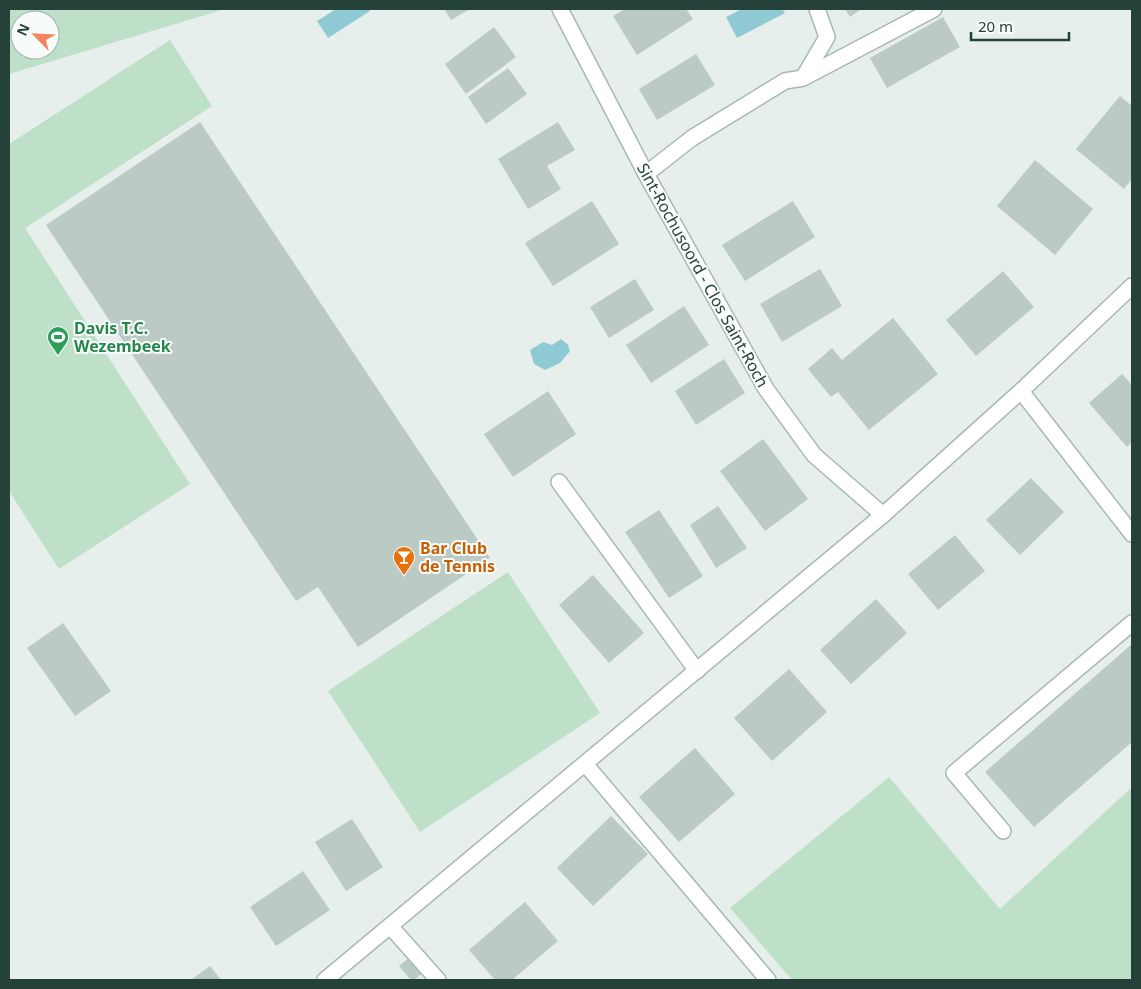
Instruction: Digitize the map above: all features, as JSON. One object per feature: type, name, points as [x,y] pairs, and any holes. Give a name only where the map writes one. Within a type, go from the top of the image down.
[{"type":"street","name":"Sint-Rochusoord - Clos Saint-Roch","points":[[560,9],[646,174],[766,389],[814,455],[883,515]]},
{"type":"street","points":[[802,78],[827,37],[816,9]]},
{"type":"street","points":[[646,174],[709,128],[785,81],[802,78],[934,9]]},
{"type":"street","points":[[325,980],[586,765],[883,515],[1021,391],[1132,286]]},
{"type":"street","points":[[1021,391],[1132,534]]},
{"type":"street","points":[[559,482],[698,671]]},
{"type":"street","points":[[1003,831],[954,774],[1132,623]]},
{"type":"street","points":[[586,765],[768,980]]},
{"type":"street","points":[[390,926],[438,980]]},
{"type":"green space","points":[[9,9],[225,9],[60,59],[60,10],[10,10],[10,60],[56,60],[9,74]]},
{"type":"green space","name":"Davis T.C. Wezembeek","points":[[170,40],[212,106],[25,228],[190,484],[59,569],[9,491],[9,144]]},
{"type":"green space","points":[[508,572],[600,713],[420,832],[328,691]]},
{"type":"green space","points":[[889,777],[1000,909],[1132,787],[1132,980],[792,980],[730,908]]},
{"type":"water","points":[[336,9],[368,9],[370,11],[328,38],[317,21]]},
{"type":"water","points":[[742,9],[782,9],[785,13],[737,38],[726,17]]},
{"type":"water","points":[[561,339],[568,345],[570,351],[560,363],[545,370],[534,364],[530,350],[543,342],[552,345]]},
{"type":"building","points":[[444,9],[470,9],[451,20]]},
{"type":"building","points":[[625,9],[686,9],[693,19],[637,55],[613,16]]},
{"type":"building","points":[[845,9],[861,9],[850,17]]},
{"type":"building","points":[[943,17],[960,47],[887,88],[870,58]]},
{"type":"building","points":[[494,27],[516,57],[466,94],[445,64]]},
{"type":"building","points":[[696,54],[715,85],[657,120],[639,89]]},
{"type":"building","points":[[508,68],[527,94],[486,124],[468,97]]},
{"type":"building","points":[[1120,96],[1132,106],[1132,179],[1124,189],[1076,149]]},
{"type":"building","points":[[200,122],[490,558],[358,647],[318,587],[296,601],[46,225]]},
{"type":"building","points":[[558,122],[575,150],[547,166],[561,189],[528,209],[498,159]]},
{"type":"building","points":[[1035,160],[1093,209],[1055,255],[997,206]]},
{"type":"building","points":[[592,201],[619,244],[553,286],[525,243]]},
{"type":"building","points":[[793,201],[815,237],[745,281],[722,245]]},
{"type":"building","points":[[820,269],[842,306],[782,342],[760,304]]},
{"type":"building","points":[[1003,271],[1034,307],[976,356],[946,320]]},
{"type":"building","points":[[635,279],[654,310],[609,338],[590,307]]},
{"type":"building","points":[[684,306],[709,345],[651,383],[626,345]]},
{"type":"building","points":[[893,318],[938,374],[869,430],[838,392],[831,397],[808,369],[832,348],[842,360]]},
{"type":"building","points":[[724,359],[745,393],[696,425],[675,391]]},
{"type":"building","points":[[1122,374],[1132,385],[1132,442],[1127,447],[1089,403]]},
{"type":"building","points":[[548,391],[576,434],[513,477],[484,434]]},
{"type":"building","points":[[763,439],[808,499],[765,531],[720,471]]},
{"type":"building","points":[[1031,478],[1064,512],[1020,555],[986,520]]},
{"type":"building","points":[[718,506],[747,548],[716,568],[690,525]]},
{"type":"building","points":[[659,510],[703,576],[669,598],[625,532]]},
{"type":"building","points":[[955,535],[985,571],[938,610],[908,574]]},
{"type":"building","points":[[593,575],[644,633],[609,663],[559,605]]},
{"type":"building","points":[[876,599],[907,633],[851,684],[820,650]]},
{"type":"building","points":[[63,623],[111,691],[75,716],[27,648]]},
{"type":"building","points":[[1132,644],[1132,742],[1034,827],[985,772]]},
{"type":"building","points":[[789,669],[827,712],[772,761],[734,718]]},
{"type":"building","points":[[695,748],[735,794],[679,842],[639,797]]},
{"type":"building","points":[[611,816],[648,854],[593,906],[557,868]]},
{"type":"building","points":[[352,819],[383,867],[346,891],[315,842]]},
{"type":"building","points":[[303,871],[330,910],[276,946],[250,907]]},
{"type":"building","points":[[525,902],[558,941],[512,980],[495,980],[469,950]]},
{"type":"building","points":[[410,957],[424,972],[414,980],[411,980],[399,966]]},
{"type":"building","points":[[210,966],[221,980],[191,980]]},
{"type":"place","name":"Davis T.C. Wezembeek","points":[[58,356]]},
{"type":"place","name":"Bar Club de Tennis","points":[[404,576]]}]
